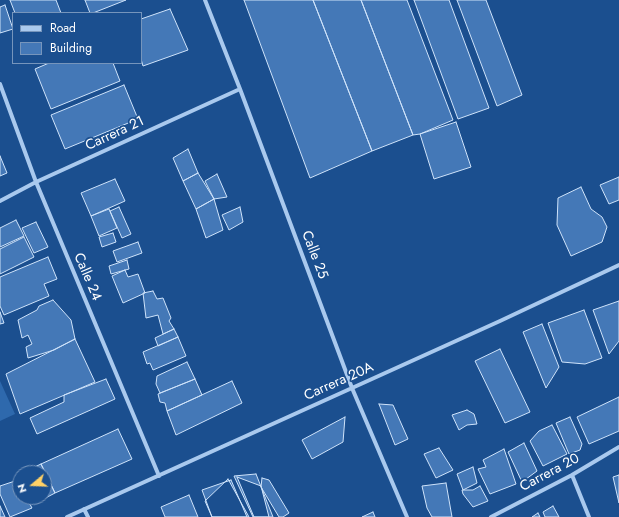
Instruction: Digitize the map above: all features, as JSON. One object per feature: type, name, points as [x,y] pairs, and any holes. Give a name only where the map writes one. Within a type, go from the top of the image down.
[{"type":"street","name":"Calle 25","points":[[205,0],[352,388],[407,517]]},
{"type":"street","name":"Calle 24","points":[[0,84],[36,182],[159,476]]},
{"type":"street","name":"Carrera 21","points":[[0,201],[36,182],[240,89]]},
{"type":"street","name":"Carrera 20A","points":[[67,517],[500,321],[619,265]]},
{"type":"street","name":"Carrera 20","points":[[491,517],[572,475],[619,447]]},
{"type":"street","points":[[572,475],[589,517]]},
{"type":"street","points":[[84,509],[88,517]]},
{"type":"shaded area","points":[[0,381],[15,414],[0,421]]},
{"type":"building","points":[[10,0],[56,0],[61,12],[15,12]]},
{"type":"building","points":[[85,0],[126,0],[96,12],[90,12]]},
{"type":"building","points":[[244,0],[313,0],[372,151],[310,178]]},
{"type":"building","points":[[313,0],[361,0],[413,135],[372,151]]},
{"type":"building","points":[[361,0],[407,0],[453,120],[420,134],[413,135]]},
{"type":"building","points":[[414,0],[449,0],[489,108],[458,119]]},
{"type":"building","points":[[457,0],[486,0],[522,95],[497,106]]},
{"type":"building","points":[[5,5],[12,29],[0,33],[0,7]]},
{"type":"building","points":[[170,9],[188,50],[143,66],[142,19]]},
{"type":"building","points":[[47,64],[113,64],[120,81],[51,109],[35,69]]},
{"type":"building","points":[[124,85],[138,119],[65,149],[51,115]]},
{"type":"building","points":[[456,122],[471,167],[434,179],[420,134]]},
{"type":"building","points":[[188,149],[198,173],[183,181],[173,158]]},
{"type":"building","points":[[0,156],[7,173],[0,176]]},
{"type":"building","points":[[198,173],[214,199],[196,209],[183,181]]},
{"type":"building","points":[[217,174],[227,197],[214,199],[205,181]]},
{"type":"building","points":[[619,177],[619,200],[609,204],[600,185]]},
{"type":"building","points":[[115,179],[125,201],[91,216],[81,193]]},
{"type":"building","points":[[581,187],[591,209],[602,217],[607,227],[602,242],[571,256],[557,225],[558,198]]},
{"type":"building","points":[[214,199],[223,230],[206,238],[196,209]]},
{"type":"building","points":[[119,207],[131,234],[122,238],[110,211]]},
{"type":"building","points":[[240,207],[243,222],[229,230],[222,215]]},
{"type":"building","points":[[109,209],[117,228],[99,236],[91,216]]},
{"type":"building","points":[[16,220],[24,236],[0,247],[0,228]]},
{"type":"building","points":[[36,222],[48,247],[34,253],[22,228]]},
{"type":"building","points":[[113,233],[116,242],[102,247],[99,237]]},
{"type":"building","points":[[24,237],[34,257],[0,274],[0,249]]},
{"type":"building","points":[[138,242],[142,253],[117,262],[113,251]]},
{"type":"building","points":[[48,257],[57,279],[44,284],[49,296],[4,315],[0,306],[0,277]]},
{"type":"building","points":[[127,260],[129,269],[111,274],[109,266]]},
{"type":"building","points":[[125,270],[128,277],[138,274],[145,293],[123,303],[112,276]]},
{"type":"building","points":[[153,291],[157,299],[163,298],[171,318],[169,321],[174,329],[163,334],[158,315],[146,318],[143,293]]},
{"type":"building","points":[[53,300],[71,320],[75,339],[54,350],[28,358],[26,347],[32,344],[28,335],[22,338],[18,320],[37,310],[39,306]]},
{"type":"building","points":[[619,301],[619,341],[609,354],[593,310]]},
{"type":"building","points":[[584,310],[602,358],[585,364],[562,362],[548,323]]},
{"type":"building","points":[[0,312],[4,323],[0,324]]},
{"type":"building","points":[[542,324],[559,367],[546,388],[523,332]]},
{"type":"building","points":[[174,329],[178,337],[158,346],[155,338]]},
{"type":"building","points":[[178,337],[186,356],[153,370],[150,363],[147,364],[143,352]]},
{"type":"building","points":[[75,339],[95,382],[20,414],[6,374]]},
{"type":"building","points":[[500,349],[530,412],[505,423],[475,361]]},
{"type":"building","points":[[187,362],[195,379],[160,393],[156,384],[157,376]]},
{"type":"building","points":[[106,379],[115,399],[37,434],[30,418],[64,402],[64,395]]},
{"type":"building","points":[[195,379],[202,395],[167,411],[165,403],[160,402],[158,394]]},
{"type":"building","points":[[232,381],[242,403],[176,435],[167,411]]},
{"type":"building","points":[[619,397],[619,431],[589,444],[577,417]]},
{"type":"building","points":[[379,404],[393,405],[408,439],[395,445]]},
{"type":"building","points":[[467,410],[474,414],[477,424],[467,425],[459,430],[452,415]]},
{"type":"building","points":[[345,417],[343,442],[312,459],[302,440]]},
{"type":"building","points":[[570,417],[582,444],[580,450],[569,454],[556,423]]},
{"type":"building","points":[[552,425],[567,454],[543,466],[530,441],[539,431]]},
{"type":"building","points":[[118,429],[132,459],[55,493],[52,487],[52,465],[41,464]]},
{"type":"building","points":[[524,443],[537,471],[522,482],[508,452]]},
{"type":"building","points":[[439,448],[453,470],[436,478],[424,454]]},
{"type":"building","points":[[504,449],[516,484],[490,494],[478,469],[486,467],[483,460]]},
{"type":"building","points":[[473,467],[477,483],[463,490],[457,474]]},
{"type":"building","points":[[256,474],[273,517],[253,517],[234,476]]},
{"type":"building","points":[[619,475],[619,503],[613,477]]},
{"type":"building","points":[[237,477],[261,486],[269,517],[254,517]]},
{"type":"building","points":[[262,478],[269,480],[289,513],[283,517],[279,517],[261,487]]},
{"type":"building","points":[[228,479],[249,517],[212,517],[205,501]]},
{"type":"building","points":[[231,480],[247,517],[212,517],[202,490]]},
{"type":"building","points":[[12,482],[12,505],[30,505],[32,508],[10,517],[0,494],[0,486]]},
{"type":"building","points":[[446,483],[452,517],[432,517],[427,508],[422,486]]},
{"type":"building","points":[[480,486],[488,501],[473,507],[463,494],[462,490],[473,490]]},
{"type":"building","points":[[52,487],[55,493],[52,495]]},
{"type":"building","points":[[189,495],[198,517],[165,517],[161,507]]},
{"type":"building","points":[[0,506],[5,517],[0,517]]},
{"type":"building","points":[[553,506],[559,517],[545,517],[543,512]]},
{"type":"building","points":[[373,512],[375,517],[362,517]]},
{"type":"building","points":[[538,513],[540,517],[532,517]]}]
